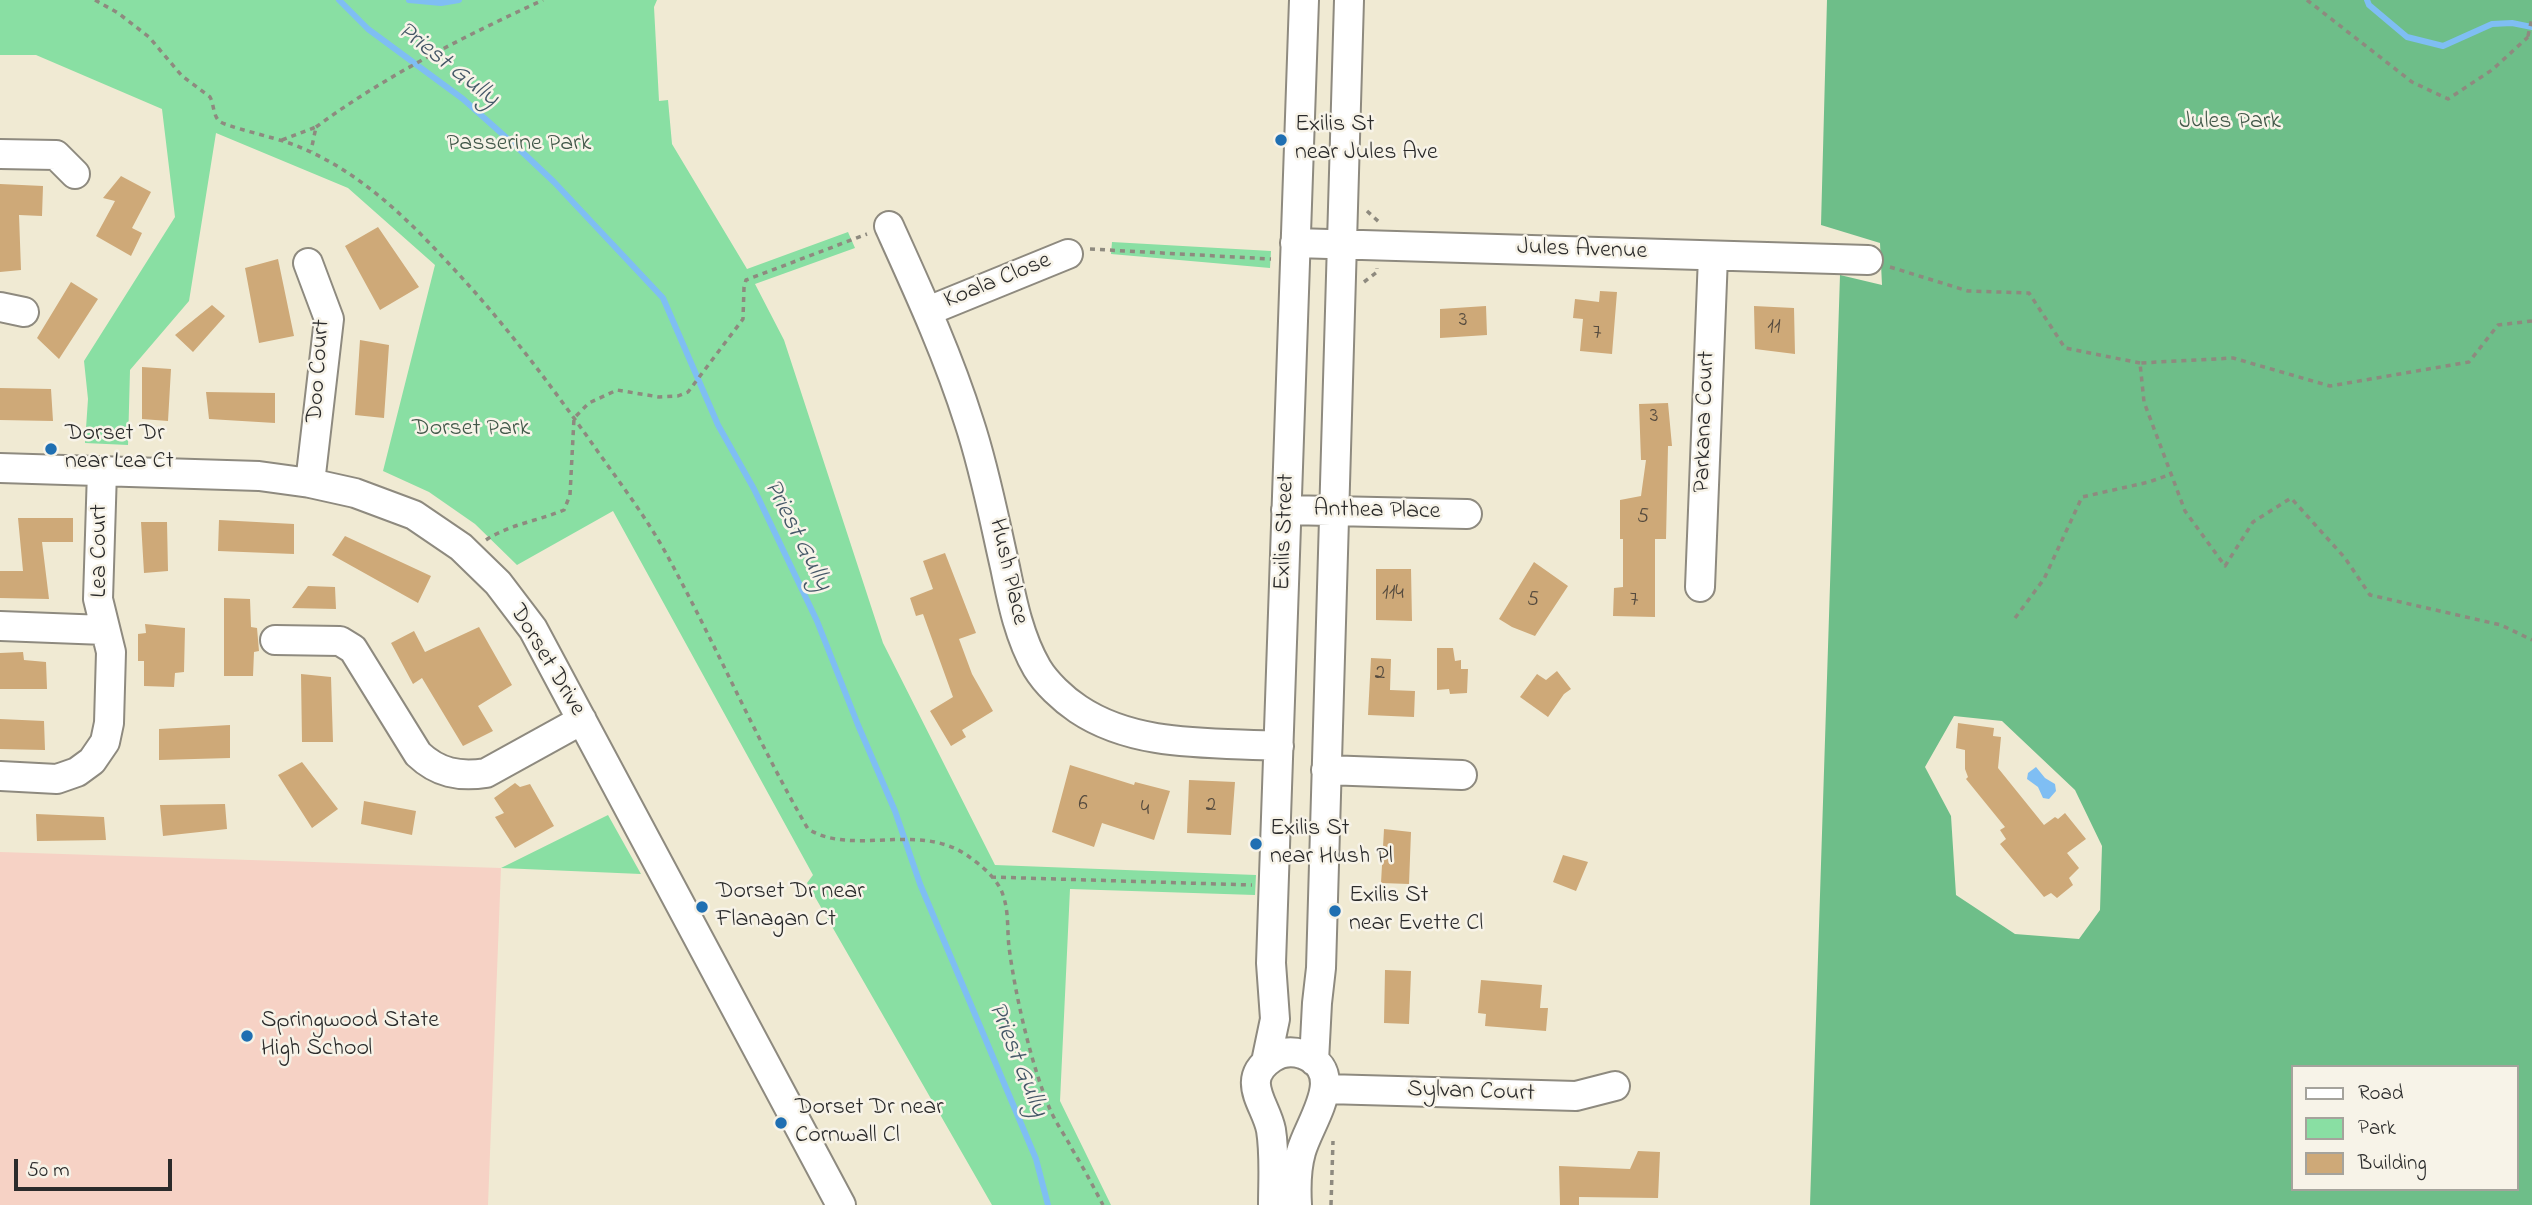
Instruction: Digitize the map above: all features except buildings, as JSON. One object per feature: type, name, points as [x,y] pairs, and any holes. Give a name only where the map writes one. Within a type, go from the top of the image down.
[{"type":"street","name":"Exilis Street","points":[[1273,1205],[1274,1162],[1270,1128],[1258,1100],[1256,1080],[1266,1062],[1275,1019],[1271,963],[1273,886],[1304,0]]},
{"type":"street","name":"Exilis Street","points":[[1321,1100],[1325,1079],[1314,1061],[1321,968],[1349,0]]},
{"type":"street","points":[[0,154],[56,155],[75,174]]},
{"type":"street","name":"Hush Place","points":[[889,226],[928,310],[979,452],[1014,609],[1024,642],[1038,670],[1057,692],[1078,709],[1128,733],[1151,738],[1279,746]]},
{"type":"street","name":"Jules Avenue","points":[[1295,251],[1342,244],[1868,260]]},
{"type":"street","name":"Koala Close","points":[[928,310],[1068,254]]},
{"type":"street","name":"Parkana Court","points":[[1700,587],[1713,256]]},
{"type":"street","name":"Doo Court","points":[[309,263],[328,319],[310,483]]},
{"type":"street","name":"Dorset Drive","points":[[0,468],[260,476],[310,483],[355,493],[414,515],[468,554],[498,583],[533,629],[841,1205]]},
{"type":"street","name":"Lea Court","points":[[0,776],[57,779],[77,772],[92,761],[105,742],[109,723],[111,652],[98,599],[102,471]]},
{"type":"street","name":"Anthea Place","points":[[1286,510],[1467,514]]},
{"type":"street","name":"Lea Court","points":[[0,626],[105,630]]},
{"type":"street","points":[[275,640],[340,641],[352,649],[418,754],[430,766],[447,773],[486,773],[582,720]]},
{"type":"street","points":[[1326,771],[1462,775]]},
{"type":"street","points":[[1266,1062],[1285,1053],[1296,1052],[1314,1061]]},
{"type":"street","name":"Sylvan Court","points":[[1321,1100],[1576,1096],[1615,1086]]},
{"type":"street","points":[[1263,1109],[1283,1122],[1295,1122],[1307,1119],[1321,1100]]},
{"type":"street","points":[[1297,1205],[1296,1180],[1301,1152],[1321,1100]]},
{"type":"path","points":[[95,0],[118,13],[149,37],[182,76],[210,96],[214,114],[219,121],[311,151],[377,192],[485,302],[546,379],[620,482],[667,555],[756,735],[808,830],[836,839],[921,839],[944,842],[967,855],[991,877],[1003,892],[1008,918],[1009,947],[1023,1016],[1046,1100],[1103,1205]]},
{"type":"path","points":[[282,140],[316,127],[339,110],[421,62],[479,30],[543,0]]},
{"type":"path","points":[[2307,0],[2413,82],[2448,99],[2491,70],[2530,38],[2532,18]]},
{"type":"path","points":[[311,151],[316,127]]},
{"type":"path","points":[[468,554],[490,537],[517,524],[549,517],[564,510],[570,495],[574,418],[589,403],[617,390],[659,397],[678,396],[688,392],[743,319],[746,280],[889,226]]},
{"type":"path","points":[[1068,254],[1098,248],[1295,251]]},
{"type":"path","points":[[1868,260],[1968,291],[2029,293],[2064,348],[2140,363],[2233,358],[2330,386],[2469,362],[2498,325],[2532,321]]},
{"type":"path","points":[[2140,363],[2144,402],[2185,511],[2225,566],[2253,522],[2291,498],[2345,558],[2370,595],[2501,625],[2532,640]]},
{"type":"path","points":[[2015,618],[2044,579],[2082,497],[2149,482],[2171,474]]},
{"type":"path","points":[[991,877],[1273,886]]},
{"type":"shaded area","name":"Springwood State High School","points":[[0,852],[501,868],[488,1205],[0,1205]]},
{"type":"green space","name":"Passerine Park","points":[[0,0],[657,0],[654,7],[659,101],[668,100],[672,144],[747,269],[848,232],[855,248],[755,284],[784,340],[883,643],[995,865],[1256,875],[1255,895],[1070,889],[1060,1101],[1111,1205],[992,1205],[807,883],[813,875],[613,511],[517,565],[475,524],[429,492],[383,471],[435,265],[348,188],[216,133],[189,301],[130,370],[128,445],[85,443],[88,399],[84,361],[175,217],[162,109],[36,55],[0,55]]},
{"type":"green space","name":"Jules Park","points":[[1827,0],[2532,0],[2532,1205],[1810,1205],[1840,275],[1882,285],[1880,243],[1821,225]],"holes":[[[1954,716],[2002,721],[2075,790],[2102,846],[2100,910],[2079,939],[2015,934],[1956,895],[1951,816],[1925,767]]]},
{"type":"green space","points":[[1112,242],[1271,251],[1270,268],[1111,254]]},
{"type":"green space","points":[[608,815],[641,874],[501,868]]},
{"type":"water","points":[[2036,767],[2045,778],[2055,784],[2056,791],[2049,799],[2043,798],[2038,787],[2027,779],[2028,773]]},
{"type":"waterway","name":"Priest Gully","points":[[339,0],[368,29],[463,99],[518,148],[554,182],[663,298],[718,425],[754,489],[817,621],[895,811],[920,884],[1036,1159],[1048,1205]]},
{"type":"waterway","points":[[409,0],[441,3],[459,0]]},
{"type":"waterway","points":[[2367,0],[2369,5],[2407,37],[2443,46],[2492,24],[2512,23],[2532,27]]},
{"type":"place","name":"Exilis St near Jules Ave","points":[[1281,140]]},
{"type":"place","name":"Dorset Dr near Lea Ct","points":[[51,449]]},
{"type":"place","name":"Exilis St near Hush Pl","points":[[1256,844]]},
{"type":"place","name":"Dorset Dr near Flanagan Ct","points":[[702,907]]},
{"type":"place","name":"Exilis St near Evette Cl","points":[[1335,911]]},
{"type":"place","name":"Springwood State High School","points":[[247,1036]]},
{"type":"place","name":"Dorset Dr near Cornwall Cl","points":[[781,1123]]},
{"type":"park label","name":"Dorset Park","points":[[471,430]]}]
